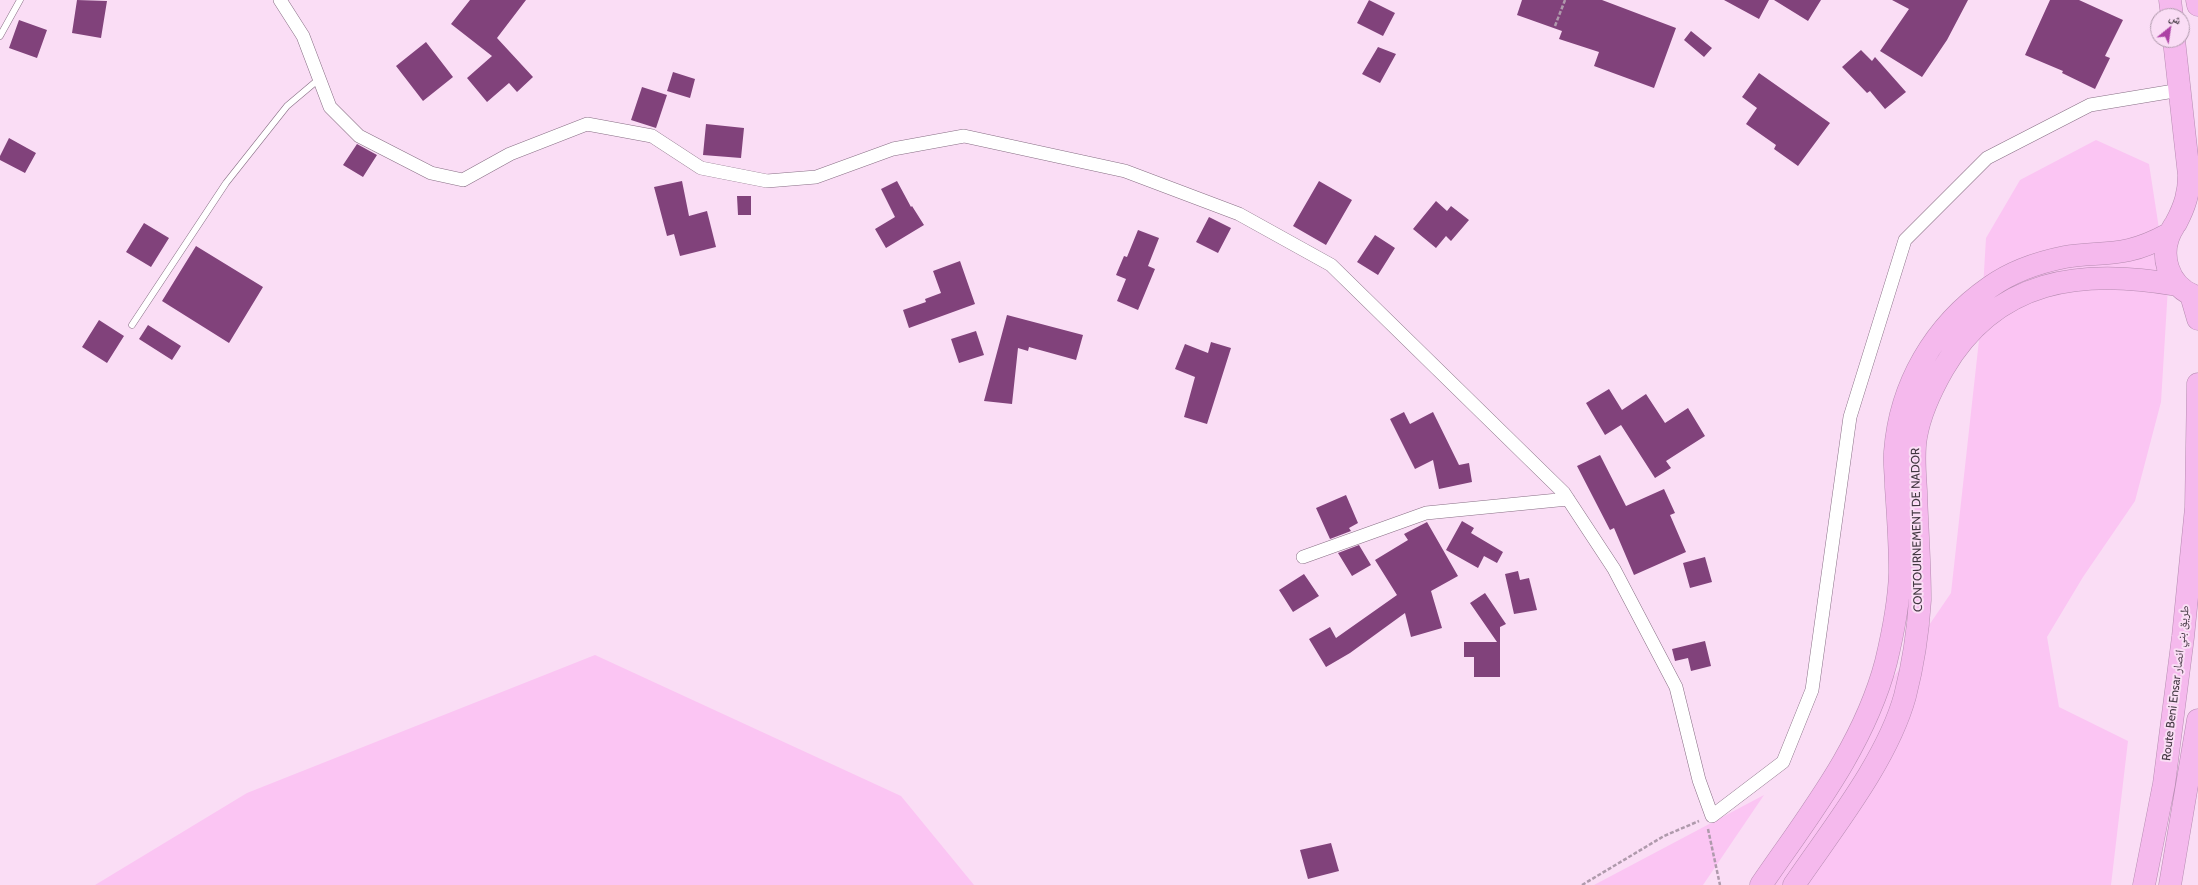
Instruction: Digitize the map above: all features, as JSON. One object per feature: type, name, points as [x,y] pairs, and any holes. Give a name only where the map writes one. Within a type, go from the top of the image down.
[{"type":"highway","points":[[2197,0],[2198,5]]},
{"type":"highway","points":[[2176,48],[2189,90],[2189,191],[2185,206],[2172,228],[2165,252],[2168,270],[2189,293],[2198,319]]},
{"type":"highway","name":"CONTOURNEMENT DE NADOR","points":[[1760,885],[1829,786],[1852,748],[1871,706],[1886,663],[1895,618],[1900,573],[1894,454],[1900,414],[1913,376],[1933,341],[1960,311],[1991,286],[2027,268],[2066,257],[2128,250],[2149,244],[2172,228],[2190,212],[2198,210]]},
{"type":"highway","name":"CONTOURNEMENT DE NADOR","points":[[1794,885],[1876,762],[1898,716],[1904,697],[1918,624],[1920,600],[1916,437],[1926,403],[1951,356],[1984,319],[2002,306],[2040,287],[2062,281],[2091,277],[2148,280],[2189,293]]},
{"type":"highway","name":"Route Beni Ensar طريق بني انصار","points":[[2144,885],[2164,784],[2183,637],[2196,508],[2198,384]]},
{"type":"highway","name":"Route Beni Ensar طريق بني انصار","points":[[2170,885],[2198,720]]},
{"type":"street","points":[[280,0],[303,36],[330,107],[359,136],[431,173],[463,180],[510,154],[586,124],[652,136],[701,168],[767,181],[816,177],[893,148],[964,136],[1125,172],[1239,214],[1331,265],[1568,499],[1614,569],[1676,687],[1708,818],[1783,762],[1812,690],[1850,416],[1905,240],[1987,158],[2090,105],[2189,90]]},
{"type":"street","points":[[1303,557],[1426,513],[1568,499]]},
{"type":"lane","points":[[0,36],[20,0]]},
{"type":"lane","points":[[132,325],[226,183],[287,106],[319,78]]},
{"type":"path","points":[[1555,26],[1564,0]]},
{"type":"path","points":[[1582,885],[1664,836],[1708,818],[1708,827],[1720,885]]},
{"type":"shaded area","points":[[2096,140],[2149,164],[2168,287],[2161,402],[2135,501],[2083,577],[2047,637],[2059,707],[2128,741],[2111,885],[1771,885],[1882,694],[1951,593],[1981,322],[1986,238],[2020,180]]},
{"type":"shaded area","points":[[595,655],[901,796],[974,885],[95,885],[247,793]]},
{"type":"shaded area","points":[[1764,795],[1703,885],[1594,885]]},
{"type":"building","points":[[77,0],[107,1],[101,38],[72,33]]},
{"type":"building","points":[[470,0],[526,0],[497,38],[533,77],[517,92],[509,83],[487,102],[467,78],[492,56],[451,24]]},
{"type":"building","points":[[1369,0],[1395,13],[1383,36],[1357,23]]},
{"type":"building","points":[[1522,0],[1602,0],[1676,28],[1654,88],[1594,66],[1599,52],[1559,39],[1562,31],[1517,15]]},
{"type":"building","points":[[1724,0],[1769,0],[1759,19]]},
{"type":"building","points":[[1774,0],[1821,0],[1808,21]]},
{"type":"building","points":[[1892,0],[1968,0],[1947,40],[1922,77],[1880,51],[1909,9]]},
{"type":"building","points":[[2050,0],[2079,0],[2123,20],[2105,56],[2110,58],[2095,89],[2062,73],[2063,71],[2025,55]]},
{"type":"building","points":[[19,20],[47,30],[37,58],[9,48]]},
{"type":"building","points":[[1691,31],[1712,48],[1704,57],[1684,40]]},
{"type":"building","points":[[426,42],[453,77],[423,101],[396,66]]},
{"type":"building","points":[[1378,47],[1396,54],[1380,83],[1362,74]]},
{"type":"building","points":[[1861,50],[1872,61],[1875,57],[1906,92],[1885,109],[1870,91],[1867,93],[1842,67]]},
{"type":"building","points":[[673,72],[695,79],[690,98],[667,91]]},
{"type":"building","points":[[1759,73],[1830,123],[1798,166],[1774,149],[1776,145],[1746,124],[1757,108],[1742,97]]},
{"type":"building","points":[[642,87],[667,95],[656,128],[631,120]]},
{"type":"building","points":[[706,124],[744,128],[741,158],[703,155]]},
{"type":"building","points":[[9,138],[36,153],[25,173],[0,160],[0,156]]},
{"type":"building","points":[[357,144],[377,155],[363,177],[343,165]]},
{"type":"building","points":[[682,181],[689,216],[707,211],[716,247],[680,256],[674,234],[667,236],[654,187]]},
{"type":"building","points":[[897,181],[911,207],[912,206],[924,225],[886,248],[875,229],[895,217],[881,189]]},
{"type":"building","points":[[1319,181],[1352,200],[1326,245],[1293,226]]},
{"type":"building","points":[[737,196],[751,196],[751,215],[738,215]]},
{"type":"building","points":[[1436,201],[1447,211],[1451,206],[1469,220],[1451,241],[1446,236],[1436,248],[1413,229]]},
{"type":"building","points":[[1209,217],[1231,228],[1218,253],[1196,242]]},
{"type":"building","points":[[144,223],[169,238],[151,267],[126,252]]},
{"type":"building","points":[[1138,230],[1159,238],[1148,266],[1155,269],[1138,310],[1117,301],[1126,279],[1116,275],[1124,256],[1127,257]]},
{"type":"building","points":[[1375,235],[1395,248],[1378,275],[1357,262]]},
{"type":"building","points":[[196,246],[263,287],[229,343],[162,301]]},
{"type":"building","points":[[960,261],[975,304],[909,328],[903,310],[926,302],[925,299],[941,293],[933,271]]},
{"type":"building","points":[[1007,315],[1083,335],[1076,360],[1029,347],[1028,351],[1018,348],[1012,404],[984,401]]},
{"type":"building","points":[[99,320],[124,336],[107,363],[82,347]]},
{"type":"building","points":[[148,325],[181,346],[172,360],[139,339]]},
{"type":"building","points":[[976,331],[984,355],[959,363],[951,339]]},
{"type":"building","points":[[1211,342],[1231,348],[1207,424],[1184,417],[1195,377],[1175,369],[1185,344],[1208,353]]},
{"type":"building","points":[[1609,389],[1622,410],[1646,394],[1665,423],[1688,408],[1705,436],[1666,461],[1671,468],[1655,478],[1621,425],[1605,435],[1586,403]]},
{"type":"building","points":[[1404,412],[1410,424],[1433,412],[1459,465],[1469,463],[1472,482],[1439,489],[1433,460],[1415,469],[1390,419]]},
{"type":"building","points":[[1600,455],[1626,506],[1664,489],[1675,513],[1670,515],[1686,552],[1634,575],[1614,528],[1610,530],[1577,466]]},
{"type":"building","points":[[1346,495],[1358,523],[1349,528],[1351,531],[1330,539],[1316,508]]},
{"type":"building","points":[[1462,521],[1474,528],[1471,533],[1503,552],[1497,563],[1484,556],[1478,568],[1446,550]]},
{"type":"building","points":[[1427,522],[1458,576],[1431,591],[1442,628],[1411,637],[1405,613],[1350,653],[1326,667],[1309,639],[1330,627],[1336,638],[1397,595],[1375,560],[1408,540],[1404,534]]},
{"type":"building","points":[[1359,545],[1371,565],[1352,576],[1338,553]]},
{"type":"building","points":[[1705,557],[1712,582],[1690,588],[1683,563]]},
{"type":"building","points":[[1518,571],[1520,580],[1529,578],[1537,610],[1514,614],[1505,574]]},
{"type":"building","points":[[1304,574],[1319,596],[1293,612],[1279,590]]},
{"type":"building","points":[[1485,593],[1506,624],[1500,627],[1500,677],[1474,677],[1474,657],[1464,657],[1464,642],[1497,642],[1470,603]]},
{"type":"building","points":[[1705,641],[1711,666],[1691,671],[1688,658],[1675,661],[1672,649]]},
{"type":"building","points":[[1331,843],[1339,871],[1308,879],[1300,850]]}]
